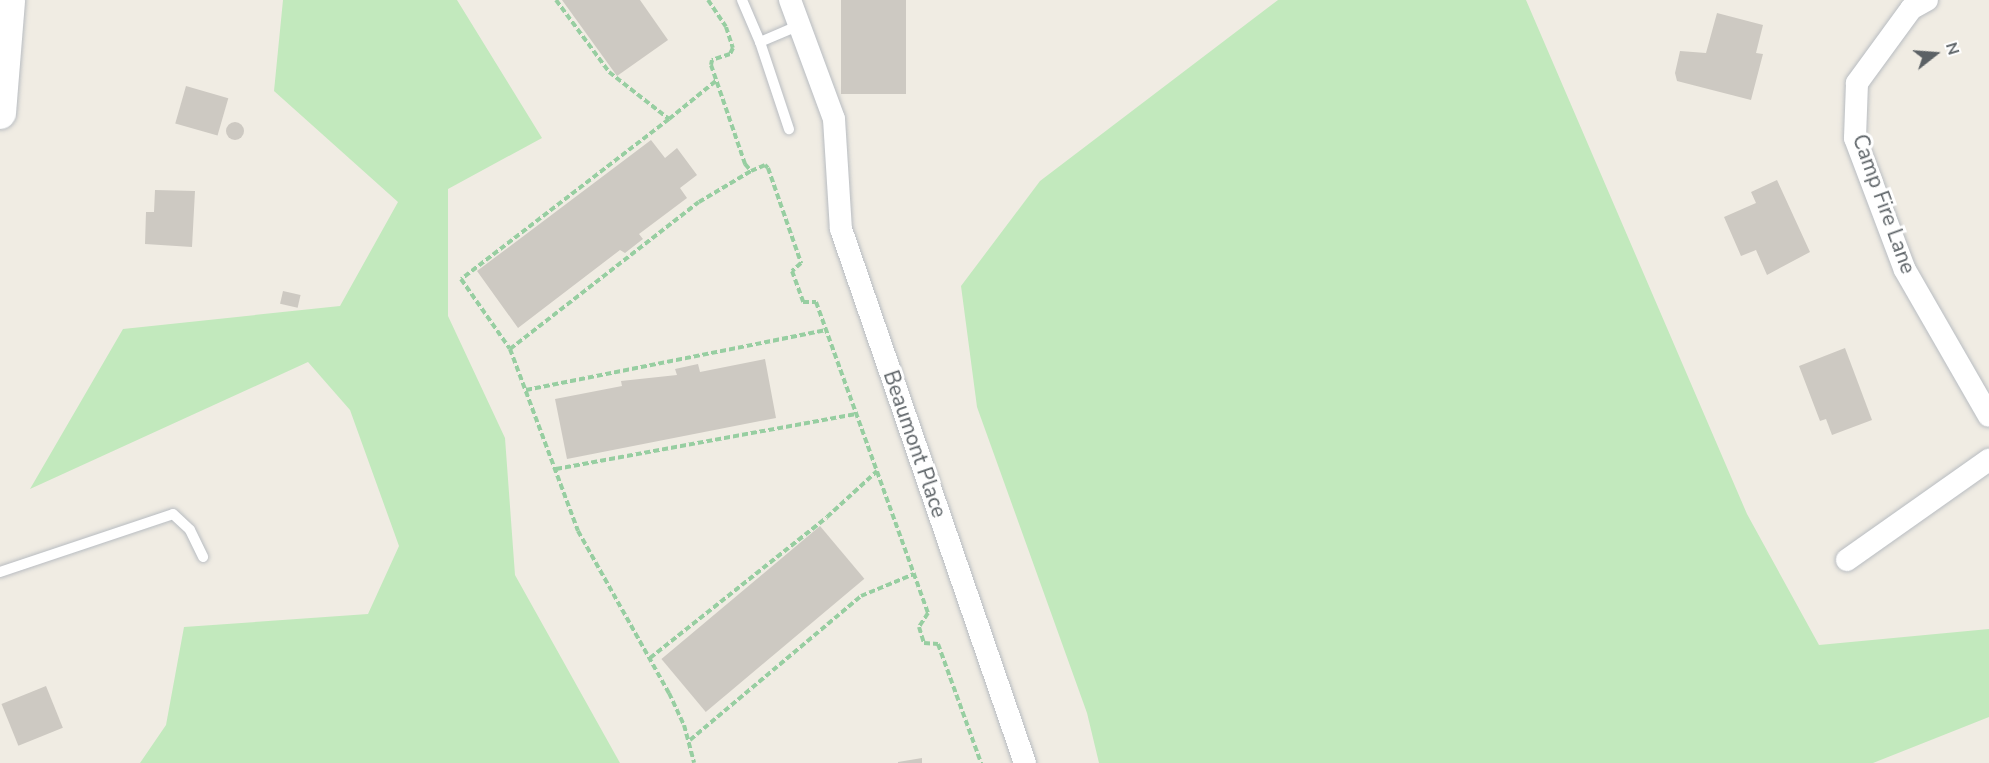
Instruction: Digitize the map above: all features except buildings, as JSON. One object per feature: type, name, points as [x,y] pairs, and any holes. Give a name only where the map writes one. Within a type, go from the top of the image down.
[{"type":"main road","points":[[0,114],[9,0]]},
{"type":"street","name":"Beaumont Place","points":[[790,0],[834,119],[841,229],[1025,763]]},
{"type":"street","name":"Camp Fire Lane","points":[[1927,0],[1911,9],[1857,83],[1855,138],[1905,270],[1989,416]]},
{"type":"street","points":[[1847,560],[1989,460]]},
{"type":"lane","points":[[742,0],[760,42],[789,129]]},
{"type":"lane","points":[[760,42],[800,25]]},
{"type":"lane","points":[[0,572],[173,514],[190,530],[203,557]]},
{"type":"path","points":[[556,0],[609,72],[669,119]]},
{"type":"path","points":[[708,0],[726,27],[734,52],[712,60],[745,164],[751,171]]},
{"type":"path","points":[[694,763],[689,741],[650,658],[578,531],[510,349],[461,279],[717,80]]},
{"type":"path","points":[[510,349],[699,202],[765,165],[801,263],[792,271],[803,302],[816,302],[928,613],[919,627],[924,643],[938,644],[981,763]]},
{"type":"path","points":[[526,390],[826,330]]},
{"type":"path","points":[[556,469],[856,414]]},
{"type":"path","points":[[650,658],[827,517],[877,471]]},
{"type":"path","points":[[689,741],[861,596],[914,574]]},
{"type":"green space","points":[[283,0],[457,0],[542,138],[448,189],[448,316],[505,438],[515,575],[620,763],[140,763],[166,725],[184,627],[368,614],[399,546],[350,410],[308,362],[30,489],[123,329],[340,306],[398,202],[274,91]]},
{"type":"green space","points":[[1278,0],[1526,0],[1747,514],[1819,645],[1989,629],[1989,717],[1873,763],[1099,763],[1087,713],[977,407],[961,286],[1040,181]]}]
